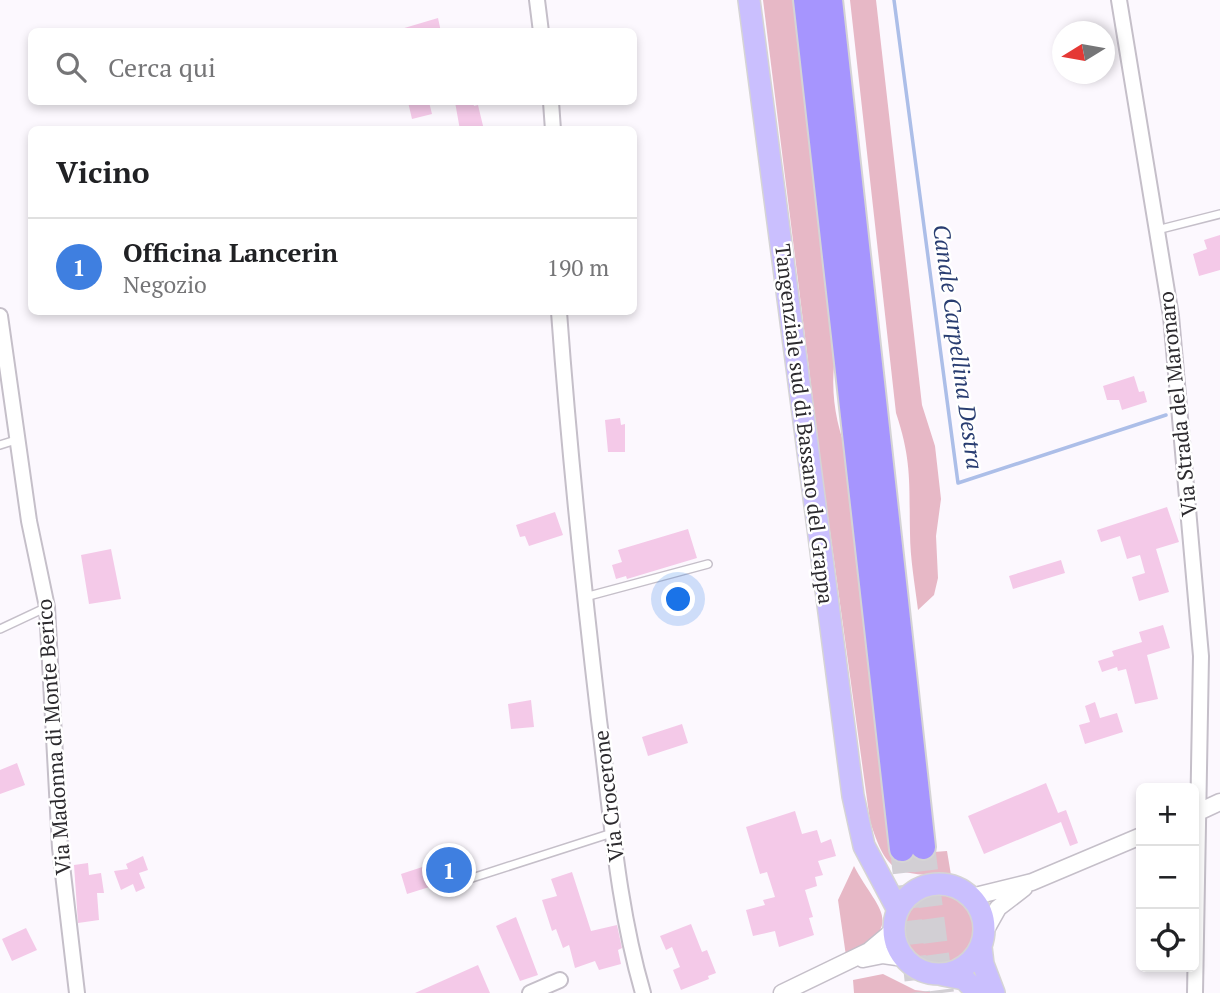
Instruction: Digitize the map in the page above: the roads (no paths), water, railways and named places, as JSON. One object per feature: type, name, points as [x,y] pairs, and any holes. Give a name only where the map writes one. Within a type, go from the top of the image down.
[{"type":"highway","points":[[806,0],[913,848],[830,0]]},
{"type":"main road","name":"Tangenziale sud di Bassano del Grappa","points":[[749,0],[848,757],[864,846],[896,920],[897,945],[904,958]]},
{"type":"main road","points":[[864,846],[891,877],[906,884],[950,885],[971,897],[983,920],[983,964],[995,993]]},
{"type":"main road","points":[[896,920],[904,900],[924,886]]},
{"type":"main road","points":[[943,975],[965,966],[982,940]]},
{"type":"main road","points":[[904,958],[928,973],[964,979],[978,993]]},
{"type":"street","points":[[537,0],[540,28]]},
{"type":"street","name":"Via Strada del Maronaro","points":[[1119,0],[1171,316],[1201,656],[1197,783]]},
{"type":"street","points":[[551,105],[554,126]]},
{"type":"street","name":"Via Crocerone","points":[[559,315],[584,597],[612,832],[643,993]]},
{"type":"street","name":"Via Madonna di Monte Berico","points":[[0,316],[29,521],[47,607],[60,848],[77,993]]},
{"type":"street","points":[[1199,811],[1220,802]]},
{"type":"street","points":[[971,897],[1032,882],[1136,838]]},
{"type":"street","name":"Via Strada del Maronaro","points":[[1195,993],[1196,846]]},
{"type":"street","points":[[982,940],[998,908],[1032,882]]},
{"type":"street","points":[[782,993],[869,951],[896,920]]},
{"type":"street","points":[[847,963],[883,955],[904,958]]},
{"type":"street","points":[[530,993],[560,980]]},
{"type":"lane","points":[[1157,230],[1220,214]]},
{"type":"lane","points":[[0,445],[19,439]]},
{"type":"lane","points":[[584,597],[708,564]]},
{"type":"lane","points":[[0,629],[47,607]]},
{"type":"lane","points":[[472,878],[612,832]]},
{"type":"waterway","name":"Canale Carpellina Destra","points":[[894,0],[958,483],[1166,415]]},
{"type":"tunnel","points":[[923,847],[942,993]]},
{"type":"tunnel","points":[[902,849],[918,993]]},
{"type":"place","name":"Officina Lancerin","points":[[449,870]]}]
